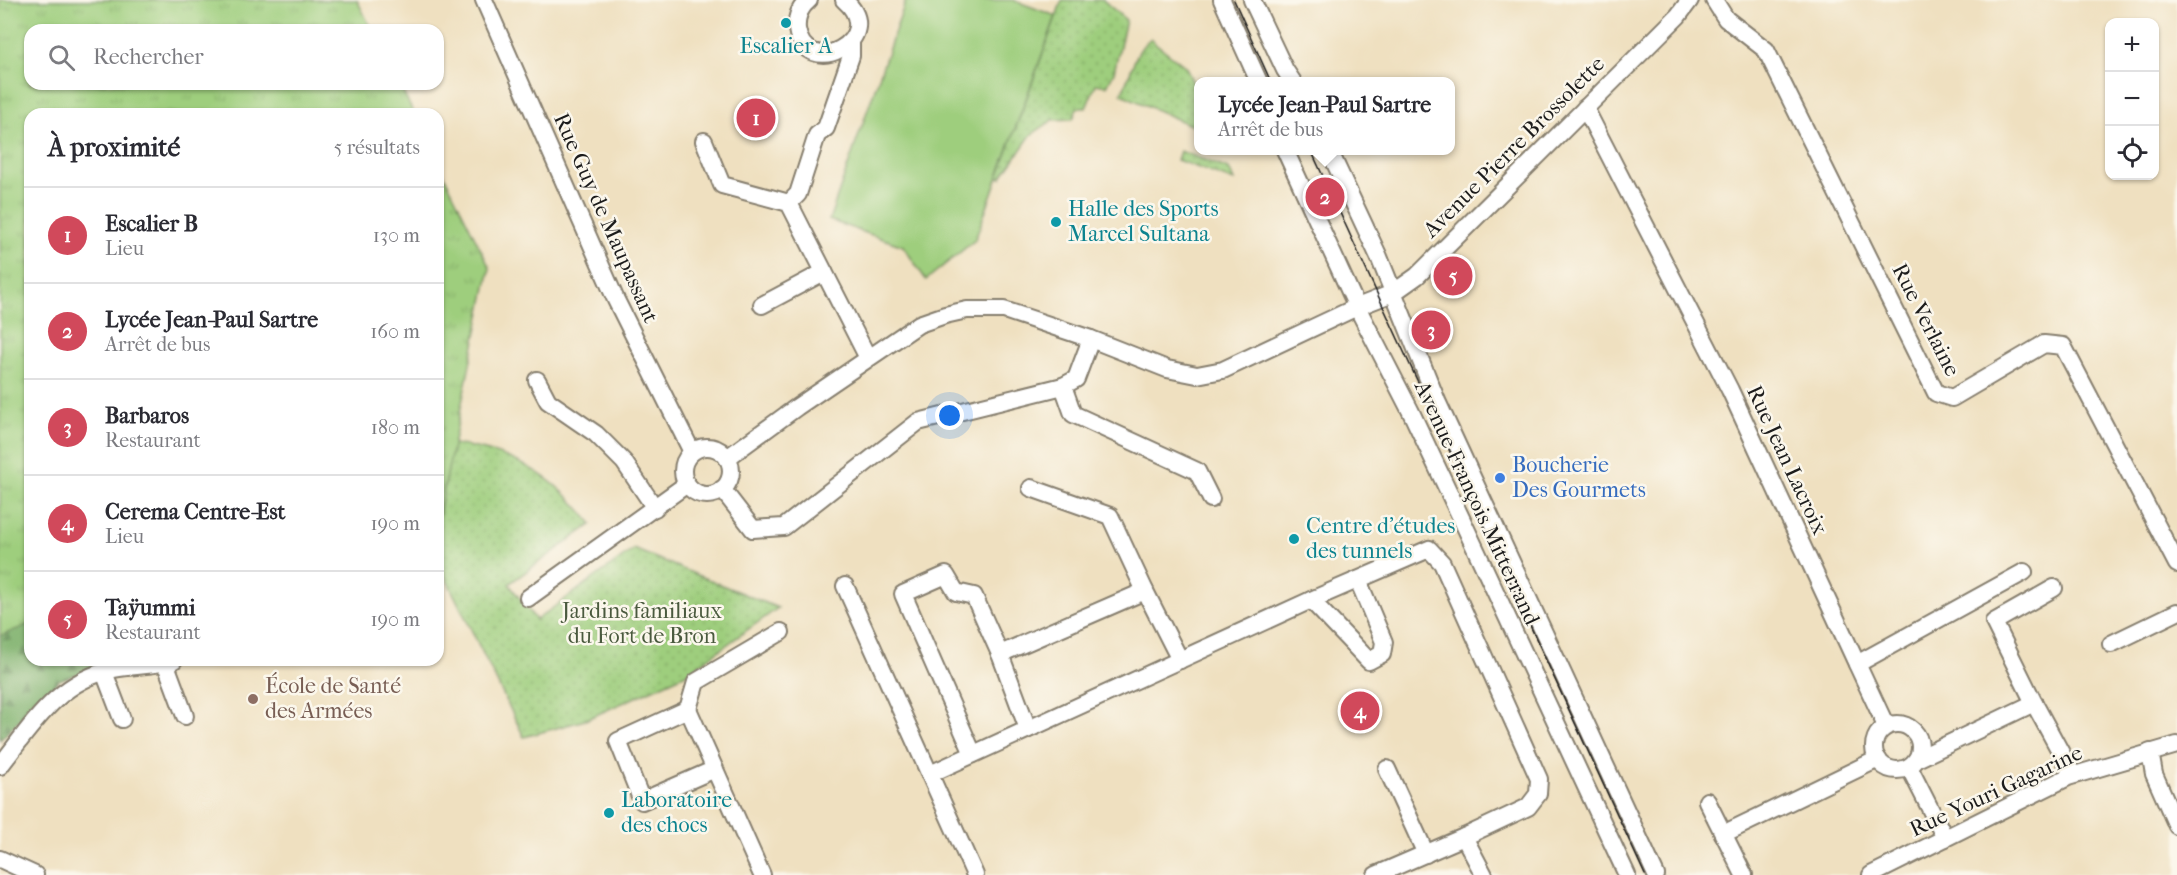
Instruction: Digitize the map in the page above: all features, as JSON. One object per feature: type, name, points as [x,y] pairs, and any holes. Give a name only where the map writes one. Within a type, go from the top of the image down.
[{"type":"street","name":"Rue Guy de Maupassant","points":[[484,0],[616,300],[692,452]]},
{"type":"street","points":[[809,0],[799,13],[797,23],[798,33],[809,49],[827,54],[836,52],[851,42]]},
{"type":"street","points":[[789,203],[798,194],[817,135],[826,128],[851,56],[857,7],[844,0]]},
{"type":"street","points":[[1222,0],[1257,77]]},
{"type":"street","points":[[1252,0],[1290,77]]},
{"type":"street","name":"Avenue Pierre Brossolette","points":[[1357,307],[1394,293],[1417,276],[1678,16],[1690,0]]},
{"type":"street","name":"Rue Verlaine","points":[[1714,0],[1725,19],[1766,50],[1936,393],[1952,398],[2044,344],[2063,346],[2177,564]]},
{"type":"street","name":"Rue Jean Lacroix","points":[[1585,108],[1730,390],[1886,726]]},
{"type":"street","points":[[705,141],[722,185],[789,203],[868,358]]},
{"type":"street","name":"Avenue François Mitterrand","points":[[1287,155],[1357,307],[1410,410],[1462,520],[1627,875]]},
{"type":"street","name":"Avenue François Mitterrand","points":[[1331,155],[1394,293],[1437,401],[1656,875]]},
{"type":"street","points":[[762,305],[824,272]]},
{"type":"street","points":[[728,458],[919,324],[945,315],[968,310],[1004,310],[1091,339],[1167,369],[1197,375],[1223,370],[1357,307]]},
{"type":"street","points":[[722,489],[753,529],[784,527],[918,422],[1063,386],[1076,379],[1091,339]]},
{"type":"street","points":[[537,380],[548,401],[596,434],[624,462],[655,508]]},
{"type":"street","points":[[1063,386],[1073,414],[1197,471],[1211,499]]},
{"type":"street","points":[[711,447],[728,458],[731,475],[717,493],[704,494],[687,484],[684,467],[688,456],[698,448],[711,447]]},
{"type":"street","points":[[528,598],[687,484]]},
{"type":"street","points":[[1031,488],[1110,516],[1180,660]]},
{"type":"street","points":[[930,774],[1311,600],[1430,549],[1442,563],[1539,779],[1538,794],[1528,807],[1376,875]]},
{"type":"street","points":[[1857,664],[2024,572]]},
{"type":"street","points":[[973,754],[903,594],[946,575],[956,592],[974,596],[1028,729]]},
{"type":"street","points":[[1311,600],[1369,660],[1382,654],[1384,642],[1358,580]]},
{"type":"street","points":[[845,586],[975,875]]},
{"type":"street","points":[[2054,588],[1994,622],[2073,775]]},
{"type":"street","points":[[999,654],[1145,591]]},
{"type":"street","points":[[2111,645],[2177,612]]},
{"type":"street","points":[[762,875],[688,709],[696,682],[781,632]]},
{"type":"street","points":[[0,766],[40,714],[60,694],[93,675],[140,666]]},
{"type":"street","points":[[171,666],[185,716]]},
{"type":"street","points":[[104,672],[122,719]]},
{"type":"street","points":[[1945,838],[1913,763],[1921,744],[1915,730],[1901,723],[1886,726],[1880,730],[1874,744],[1878,759],[1882,765],[1895,770],[1913,763],[2034,703]]},
{"type":"street","points":[[688,709],[618,741],[642,801],[715,769]]},
{"type":"street","name":"Rue Youri Gagarine","points":[[1871,875],[2073,775],[2177,745]]},
{"type":"street","points":[[2150,752],[2154,774],[2177,826]]},
{"type":"street","points":[[1723,834],[1878,759]]},
{"type":"street","points":[[1387,769],[1426,854]]},
{"type":"street","points":[[1707,801],[1744,875]]},
{"type":"street","points":[[1464,837],[1484,875]]},
{"type":"street","points":[[0,859],[35,875]]},
{"type":"green space","points":[[0,0],[357,0],[369,24],[24,24],[24,90],[402,90],[411,108],[24,108],[24,626],[0,636]]},
{"type":"green space","points":[[906,0],[1013,0],[1056,16],[975,240],[926,280],[903,246],[829,220]]},
{"type":"green space","points":[[1062,0],[1103,0],[1126,20],[1114,72],[1107,86],[1096,84],[1086,108],[1077,108],[1073,119],[1053,120],[1031,135],[1001,178],[998,177]]},
{"type":"green space","points":[[1150,39],[1186,67],[1194,85],[1194,127],[1121,94],[1136,57]]},
{"type":"green space","points":[[1180,151],[1229,169],[1234,181],[1177,160]]},
{"type":"green space","points":[[444,175],[490,268],[444,489]]},
{"type":"green space","name":"Jardins familiaux du Fort de Bron","points":[[452,444],[474,447],[513,460],[548,479],[578,507],[592,524],[509,584],[536,620],[634,549],[778,608],[686,674],[585,720],[524,737],[444,574],[444,486]]},
{"type":"green space","points":[[24,539],[24,666],[102,666],[59,680],[0,740],[0,548]]},
{"type":"tram line","points":[[1234,0],[1269,77]]},
{"type":"tram line","points":[[1313,155],[1645,875]]},
{"type":"place","name":"Escalier A","points":[[786,23]]},
{"type":"place","name":"Escalier B","points":[[756,118]]},
{"type":"place","name":"Lycée Jean-Paul Sartre","points":[[1325,197]]},
{"type":"place","name":"Halle des Sports Marcel Sultana","points":[[1056,222]]},
{"type":"place","name":"Taÿummi","points":[[1453,276]]},
{"type":"place","name":"Barbaros","points":[[1431,330]]},
{"type":"place","name":"Boucherie Des Gourmets","points":[[1500,478]]},
{"type":"place","name":"Centre d'études des tunnels","points":[[1294,539]]},
{"type":"place","name":"École de Santé des Armées","points":[[253,699]]},
{"type":"place","name":"Cerema Centre-Est","points":[[1360,711]]},
{"type":"place","name":"Laboratoire des chocs","points":[[609,813]]}]
